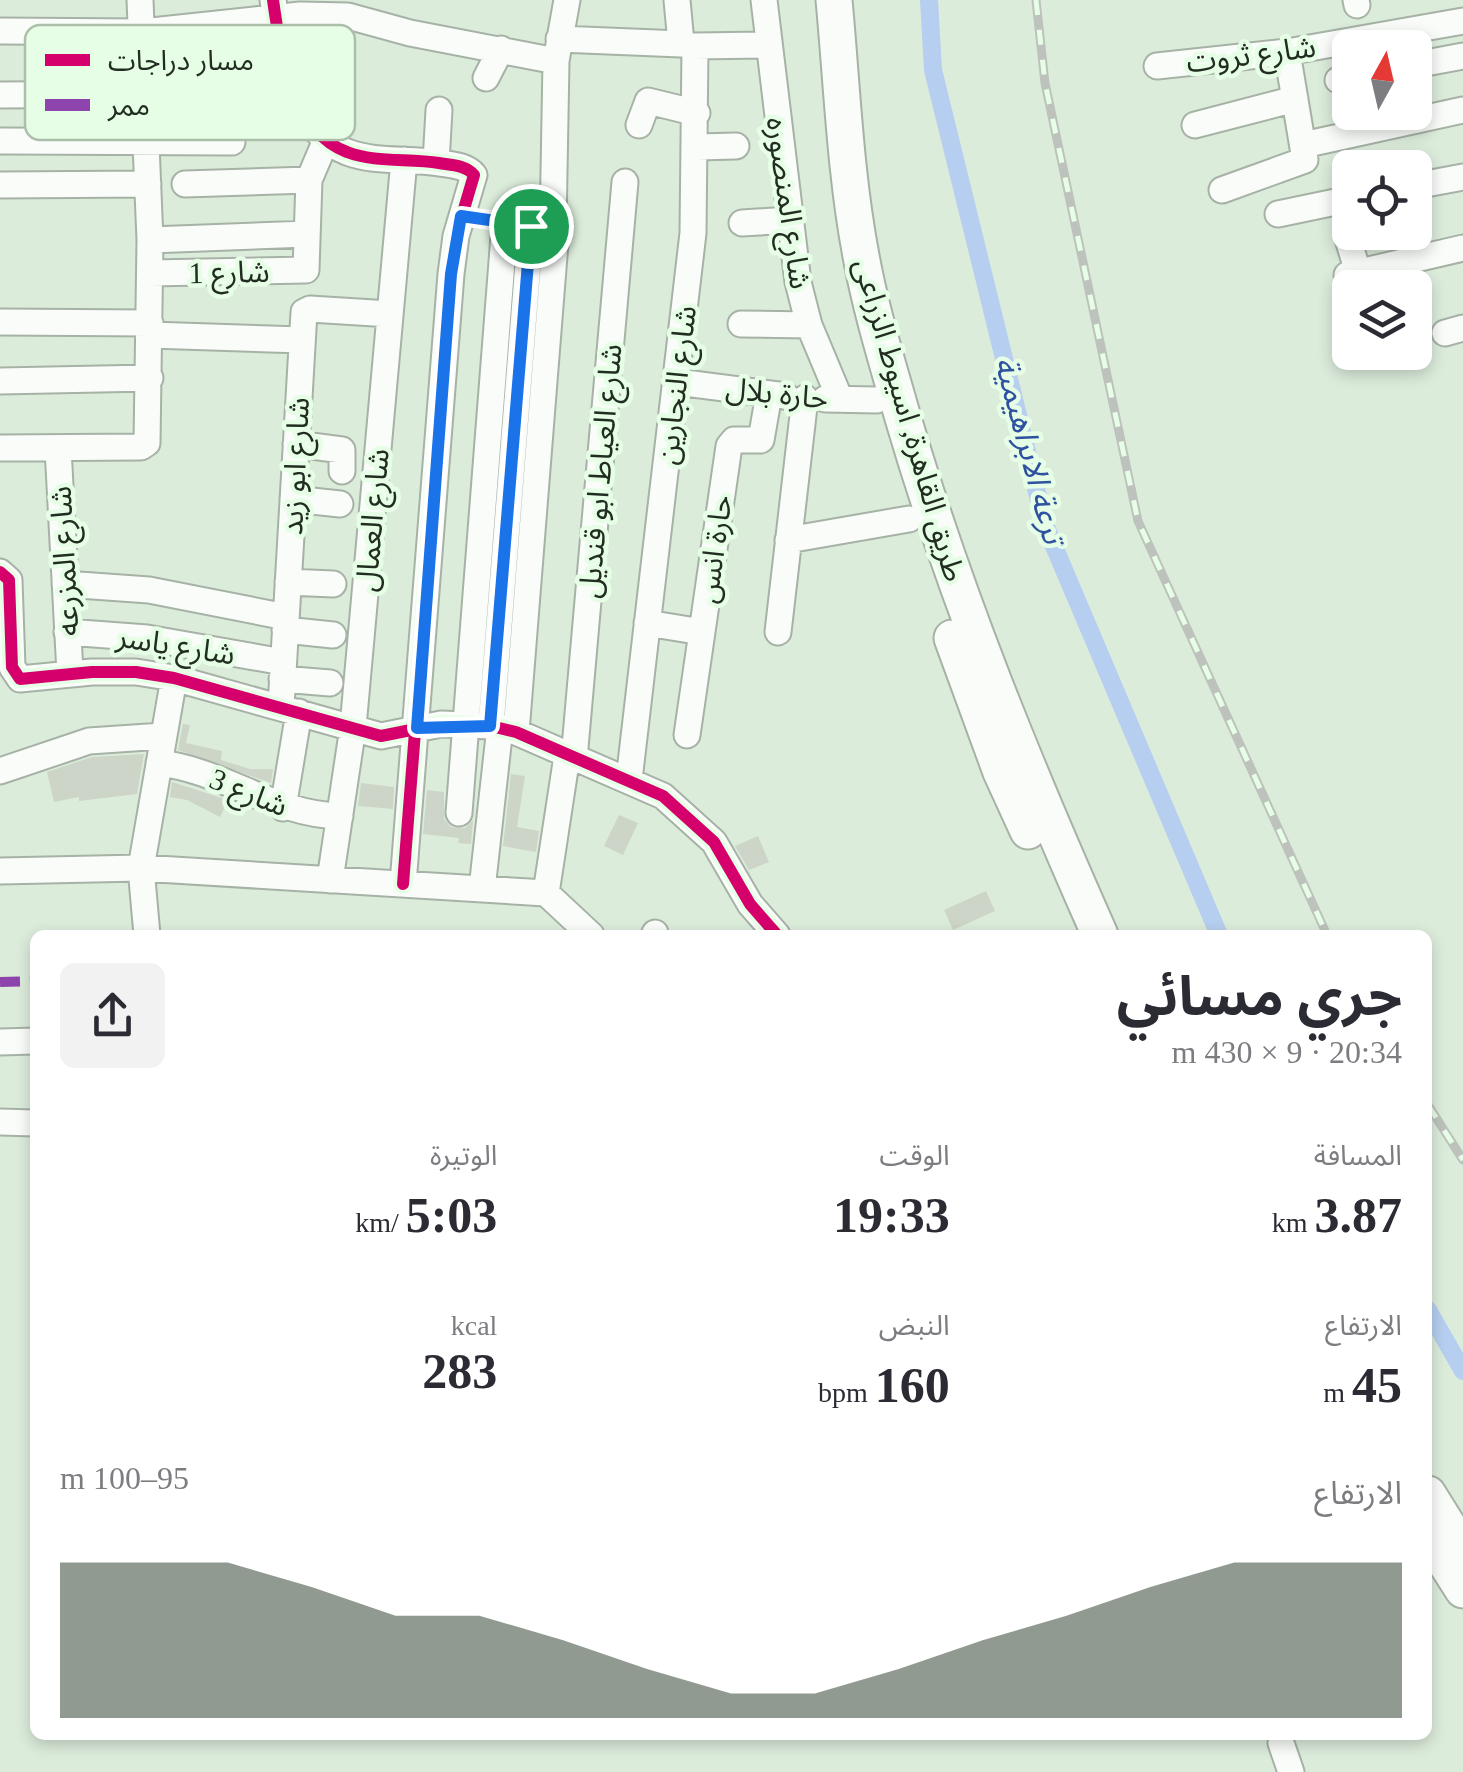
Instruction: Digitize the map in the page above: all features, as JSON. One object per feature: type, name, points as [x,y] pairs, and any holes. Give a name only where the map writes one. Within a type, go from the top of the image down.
[{"type":"highway","name":"طريق القاهرة, اسيوط الزراعى","points":[[813,0],[838,260],[910,518],[1002,772],[1073,930]]},
{"type":"highway","name":"طريق القاهرة, اسيوط الزراعى","points":[[834,0],[854,213],[870,301],[896,393],[934,522],[1025,763],[1098,930]]},
{"type":"highway","points":[[1432,1500],[1463,1550]]},
{"type":"highway","points":[[1432,1540],[1463,1590]]},
{"type":"street","points":[[140,0],[142,25]]},
{"type":"street","points":[[482,889],[530,226],[567,0]]},
{"type":"street","name":"شارع النجارين","points":[[629,780],[693,233],[697,113],[677,0]]},
{"type":"street","name":"شارع المنصوره","points":[[764,0],[790,220],[809,325],[840,399]]},
{"type":"street","points":[[220,25],[359,17],[410,33],[501,49],[768,45]]},
{"type":"street","name":"شارع ثروت","points":[[1157,66],[1287,52],[1463,21]]},
{"type":"street","points":[[0,30],[25,30]]},
{"type":"street","points":[[486,78],[501,49]]},
{"type":"street","points":[[1222,190],[1304,161],[1287,52]]},
{"type":"street","points":[[1432,62],[1463,56]]},
{"type":"street","points":[[0,95],[25,93]]},
{"type":"street","points":[[1194,126],[1295,99]]},
{"type":"street","points":[[639,125],[648,101],[697,113]]},
{"type":"street","points":[[436,162],[439,110]]},
{"type":"street","points":[[1304,145],[1463,110]]},
{"type":"street","points":[[0,448],[142,448],[147,440],[150,240],[146,140]]},
{"type":"street","points":[[150,240],[307,234],[309,180],[326,140],[346,152],[436,162],[473,172],[451,274],[404,884]]},
{"type":"street","points":[[0,141],[232,142]]},
{"type":"street","points":[[697,147],[736,146]]},
{"type":"street","name":"شارع العمال","points":[[330,880],[353,727],[404,160]]},
{"type":"street","points":[[1432,182],[1463,176]]},
{"type":"street","points":[[184,184],[309,180]]},
{"type":"street","name":"شارع العياط ابو قنديل","points":[[546,892],[570,758],[625,182]]},
{"type":"street","points":[[0,185],[148,184]]},
{"type":"street","points":[[1278,214],[1332,204]]},
{"type":"street","points":[[459,813],[493,728],[556,231],[461,216]]},
{"type":"street","points":[[742,223],[790,220]]},
{"type":"street","name":"شارع 1","points":[[150,273],[307,268],[307,234]]},
{"type":"street","points":[[1349,250],[1352,274],[1463,248]]},
{"type":"street","points":[[0,322],[302,340],[304,312],[310,308],[390,314]]},
{"type":"street","points":[[741,324],[809,325]]},
{"type":"street","name":"شارع ابو زيد","points":[[284,808],[290,710],[283,670],[302,340]]},
{"type":"street","points":[[0,381],[150,378]]},
{"type":"street","name":"حارة بلال","points":[[676,382],[805,398],[878,400]]},
{"type":"street","name":"حارة انس","points":[[688,735],[730,443],[761,440],[768,394]]},
{"type":"street","points":[[778,632],[805,398]]},
{"type":"street","points":[[296,444],[342,450],[342,470]]},
{"type":"street","name":"شارع المزرعه","points":[[58,448],[70,674]]},
{"type":"street","points":[[293,499],[340,504]]},
{"type":"street","points":[[788,540],[910,518]]},
{"type":"street","points":[[0,572],[8,580],[10,591],[12,667],[17,677],[24,680],[114,671],[174,678],[389,736],[417,728],[493,728],[663,796],[702,829],[723,854],[766,930]]},
{"type":"street","points":[[288,582],[333,584]]},
{"type":"street","points":[[65,584],[149,590],[333,635]]},
{"type":"street","points":[[648,623],[702,632]]},
{"type":"street","name":"شارع ياسر","points":[[68,632],[147,638],[330,683]]},
{"type":"street","points":[[146,930],[140,868],[174,678]]},
{"type":"street","points":[[0,771],[89,741],[163,736]]},
{"type":"street","name":"شارع 3","points":[[159,763],[198,771],[284,808],[340,816]]},
{"type":"street","points":[[0,871],[140,868],[546,892],[586,930]]},
{"type":"street","points":[[0,1042],[30,1041]]},
{"type":"street","points":[[0,1122],[30,1123]]},
{"type":"street","points":[[1281,1743],[1291,1772]]},
{"type":"building","points":[[183,724],[190,725],[186,743],[222,751],[221,760],[250,769],[273,769],[271,783],[178,750]]},
{"type":"building","points":[[144,754],[137,794],[54,802],[47,772],[92,757]]},
{"type":"building","points":[[511,774],[525,776],[517,827],[539,831],[536,852],[503,846]]},
{"type":"building","points":[[172,782],[228,800],[220,817],[187,800],[170,797]]},
{"type":"building","points":[[361,783],[394,787],[393,809],[358,806]]},
{"type":"building","points":[[427,790],[444,792],[444,819],[451,827],[465,828],[473,820],[471,844],[458,843],[459,838],[423,834]]},
{"type":"building","points":[[619,815],[638,823],[623,855],[604,846]]},
{"type":"building","points":[[758,836],[769,862],[749,870],[735,846]]},
{"type":"building","points":[[986,891],[995,911],[953,930],[944,910]]},
{"type":"waterway","name":"ترعة الابراهيمية","points":[[929,0],[933,70],[1045,525],[1217,930]]},
{"type":"waterway","name":"ترعة الابراهيمية","points":[[1432,1317],[1463,1371]]},
{"type":"railway","points":[[1036,0],[1045,83],[1138,521],[1325,930]]},
{"type":"railway","points":[[1432,1111],[1463,1160]]},
{"type":"marked path","points":[[0,982],[30,981]]},
{"type":"cycle path","points":[[273,0],[277,25]]},
{"type":"cycle path","points":[[326,140],[358,155],[453,165],[474,175],[456,236],[451,274],[403,884]]},
{"type":"cycle path","points":[[0,572],[9,580],[12,667],[20,679],[136,672],[174,678],[381,736],[441,724],[491,726],[516,732],[663,796],[714,842],[750,904],[773,930]]},
{"type":"route","points":[[461,216],[531,226],[490,726],[429,724],[417,728],[456,236],[461,216]]}]
